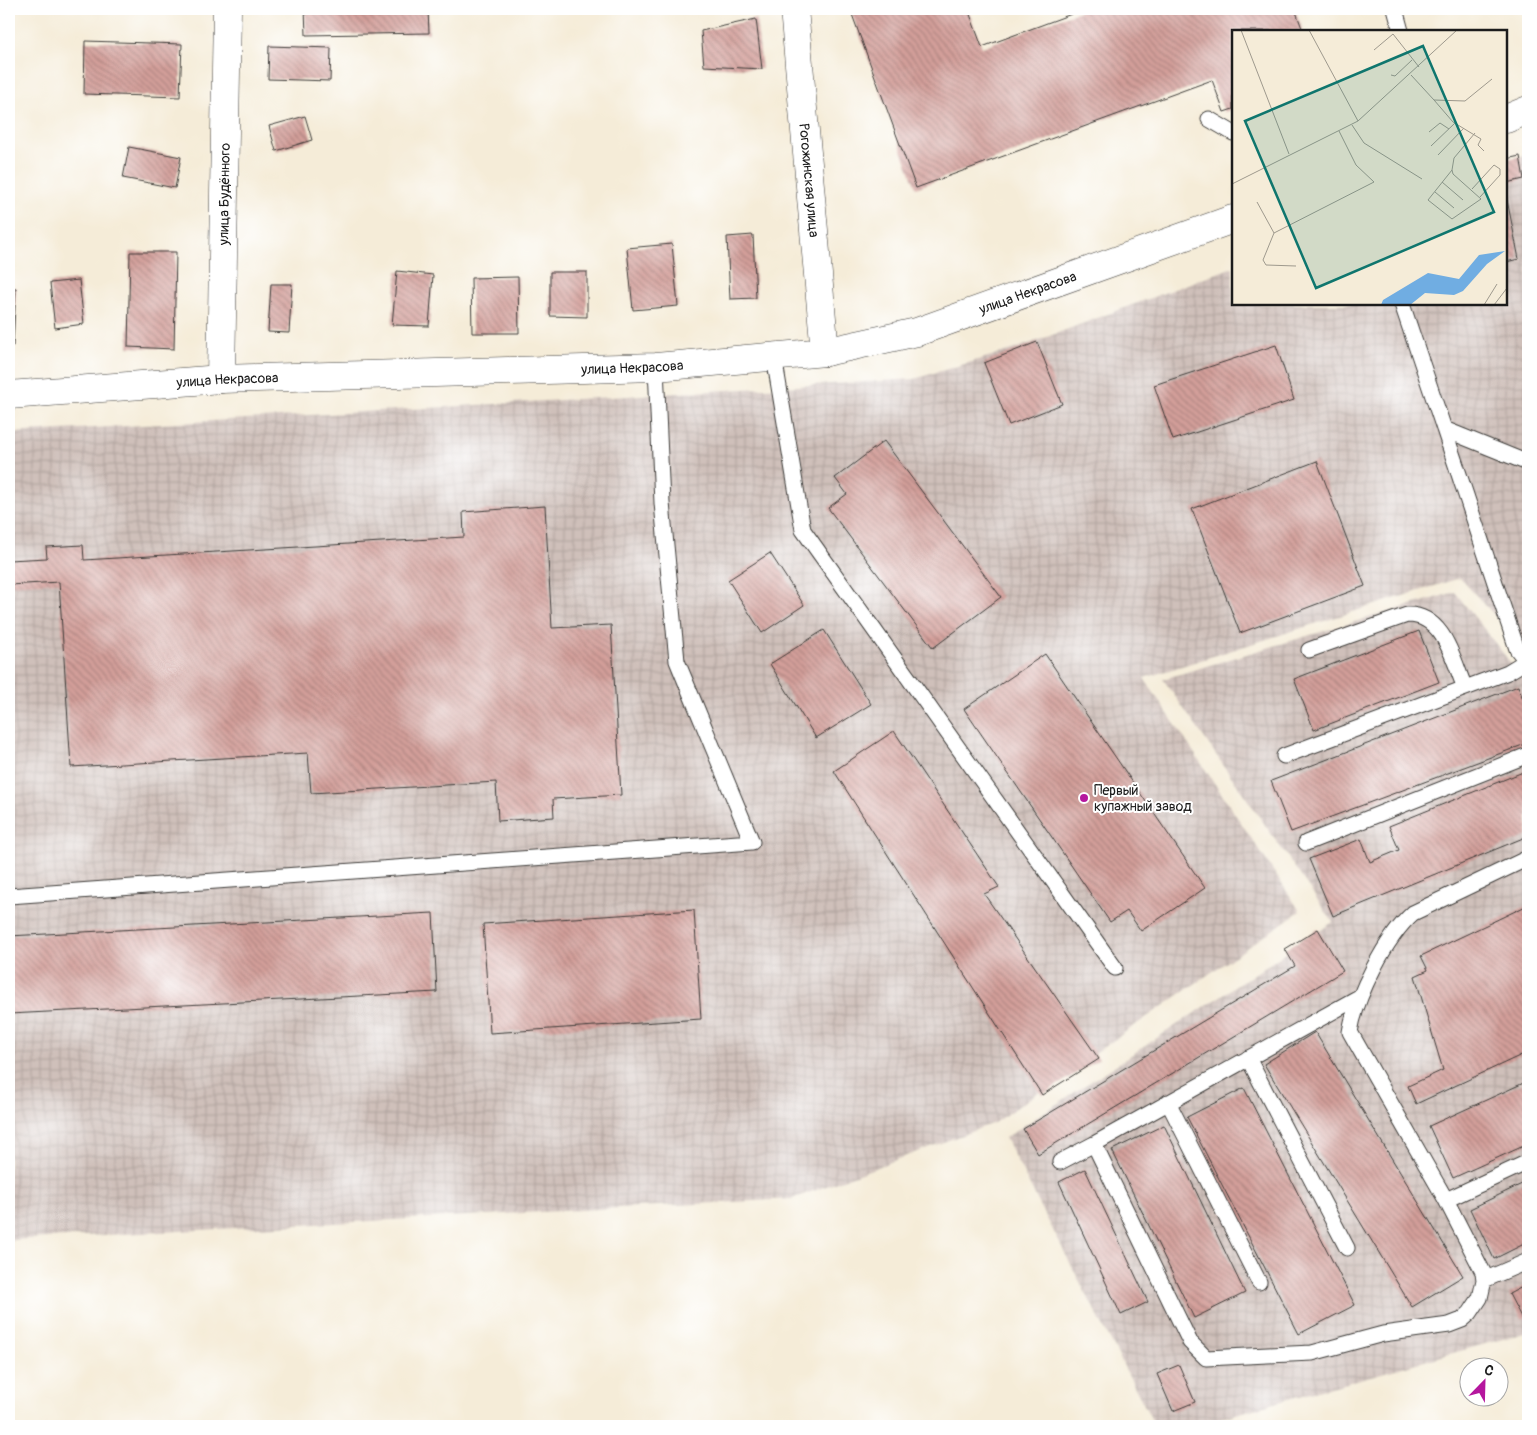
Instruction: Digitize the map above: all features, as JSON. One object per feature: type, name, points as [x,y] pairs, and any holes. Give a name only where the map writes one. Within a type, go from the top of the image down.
[{"type":"street","name":"улица Будённого","points":[[221,380],[227,9]]},
{"type":"street","name":"Рогожинская улица","points":[[794,9],[825,352]]},
{"type":"street","points":[[1507,119],[1528,110]]},
{"type":"street","name":"улица Некрасова","points":[[9,394],[221,380],[656,367],[825,352],[917,332],[1232,219]]},
{"type":"lane","points":[[1395,9],[1401,30]]},
{"type":"lane","points":[[1209,119],[1232,132]]},
{"type":"lane","points":[[1284,756],[1508,672],[1527,662],[1517,649],[1402,305]]},
{"type":"lane","points":[[774,357],[803,530],[1114,968]]},
{"type":"lane","points":[[9,896],[752,842],[678,661],[662,503],[656,367]]},
{"type":"lane","points":[[1444,429],[1528,463]]},
{"type":"lane","points":[[1309,650],[1407,615],[1419,615],[1432,622],[1441,632],[1465,688]]},
{"type":"lane","points":[[1306,843],[1528,755]]},
{"type":"lane","points":[[1094,1144],[1190,1342],[1206,1358],[1312,1353],[1384,1334],[1450,1325],[1462,1320],[1470,1313],[1480,1298],[1484,1280],[1483,1272],[1446,1200],[1350,1032],[1359,997],[1400,925],[1413,914],[1528,858]]},
{"type":"lane","points":[[1060,1162],[1359,997]]},
{"type":"lane","points":[[1248,1058],[1347,1248]]},
{"type":"lane","points":[[1168,1102],[1259,1282]]},
{"type":"lane","points":[[1446,1200],[1528,1162]]},
{"type":"lane","points":[[1484,1280],[1528,1261]]},
{"type":"shaded area","points":[[1528,154],[1528,651],[1460,578],[1144,678],[1300,911],[994,1123],[792,1199],[9,1240],[9,433],[914,379],[1015,349],[1232,267],[1232,305],[1507,305],[1507,163]]},
{"type":"shaded area","points":[[1455,592],[1528,685],[1528,1332],[1193,1426],[1155,1426],[1005,1138],[1333,922],[1163,679]]},
{"type":"building","points":[[305,9],[428,9],[429,33],[306,35]]},
{"type":"building","points":[[850,9],[968,9],[982,47],[1085,9],[1295,9],[1303,30],[1232,30],[1232,109],[1224,112],[1212,80],[916,188]]},
{"type":"building","points":[[756,19],[762,69],[704,66],[701,31]]},
{"type":"building","points":[[85,41],[182,44],[180,97],[84,94]]},
{"type":"building","points":[[269,46],[331,48],[330,81],[268,79]]},
{"type":"building","points":[[305,116],[312,140],[276,151],[269,126]]},
{"type":"building","points":[[129,147],[181,157],[175,188],[123,178]]},
{"type":"building","points":[[1520,156],[1524,179],[1507,183],[1507,159]]},
{"type":"building","points":[[1507,200],[1519,259],[1507,262]]},
{"type":"building","points":[[753,235],[756,298],[730,299],[727,237]]},
{"type":"building","points":[[672,244],[678,306],[633,310],[627,248]]},
{"type":"building","points":[[130,252],[176,252],[174,349],[128,347]]},
{"type":"building","points":[[397,271],[433,275],[429,326],[392,325]]},
{"type":"building","points":[[550,272],[587,272],[587,317],[550,316]]},
{"type":"building","points":[[518,277],[519,333],[472,333],[471,278]]},
{"type":"building","points":[[79,280],[84,324],[55,328],[50,283]]},
{"type":"building","points":[[271,284],[292,284],[289,333],[268,332]]},
{"type":"building","points":[[9,287],[16,288],[13,346],[9,346]]},
{"type":"building","points":[[1037,342],[1062,404],[1009,425],[984,363]]},
{"type":"building","points":[[1276,345],[1294,400],[1173,440],[1154,385]]},
{"type":"building","points":[[884,441],[1001,597],[933,648],[828,508],[847,494],[835,478]]},
{"type":"building","points":[[1317,461],[1365,586],[1240,633],[1192,509]]},
{"type":"building","points":[[545,506],[552,628],[611,625],[621,795],[553,799],[554,817],[498,821],[496,782],[311,793],[308,753],[71,767],[59,582],[9,585],[9,560],[47,558],[46,547],[83,545],[84,560],[464,537],[463,512]]},
{"type":"building","points":[[770,553],[804,605],[762,633],[728,580]]},
{"type":"building","points":[[824,630],[871,704],[816,738],[770,664]]},
{"type":"building","points":[[1419,631],[1439,682],[1314,730],[1294,679]]},
{"type":"building","name":"Первый купажный завод","points":[[1045,654],[1205,888],[1141,931],[1127,911],[1110,922],[964,709]]},
{"type":"building","points":[[1518,686],[1523,699],[1528,698],[1528,743],[1291,832],[1271,781]]},
{"type":"building","points":[[894,731],[999,887],[984,894],[1099,1059],[1042,1095],[834,771]]},
{"type":"building","points":[[1528,770],[1528,836],[1333,916],[1309,859],[1361,839],[1370,862],[1399,850],[1389,826]]},
{"type":"building","points":[[1528,905],[1528,1052],[1416,1104],[1408,1086],[1443,1070],[1415,976],[1428,970],[1421,956]]},
{"type":"building","points":[[694,910],[701,1019],[490,1033],[483,924]]},
{"type":"building","points":[[433,913],[437,992],[9,1014],[9,936]]},
{"type":"building","points":[[1318,929],[1343,971],[1038,1154],[1023,1129],[1295,966],[1285,949]]},
{"type":"building","points":[[1315,1032],[1463,1276],[1412,1307],[1264,1064]]},
{"type":"building","points":[[1528,1081],[1528,1144],[1453,1178],[1429,1126]]},
{"type":"building","points":[[1244,1088],[1355,1305],[1299,1334],[1187,1117]]},
{"type":"building","points":[[1164,1125],[1245,1293],[1194,1318],[1112,1150]]},
{"type":"building","points":[[1085,1169],[1148,1302],[1121,1315],[1059,1182]]},
{"type":"building","points":[[1528,1181],[1528,1242],[1494,1259],[1470,1209]]},
{"type":"building","points":[[1528,1284],[1528,1316],[1522,1319],[1509,1294]]},
{"type":"building","points":[[1179,1365],[1195,1402],[1173,1411],[1157,1374]]},
{"type":"place","name":"Первый купажный завод","points":[[1084,798]]}]
